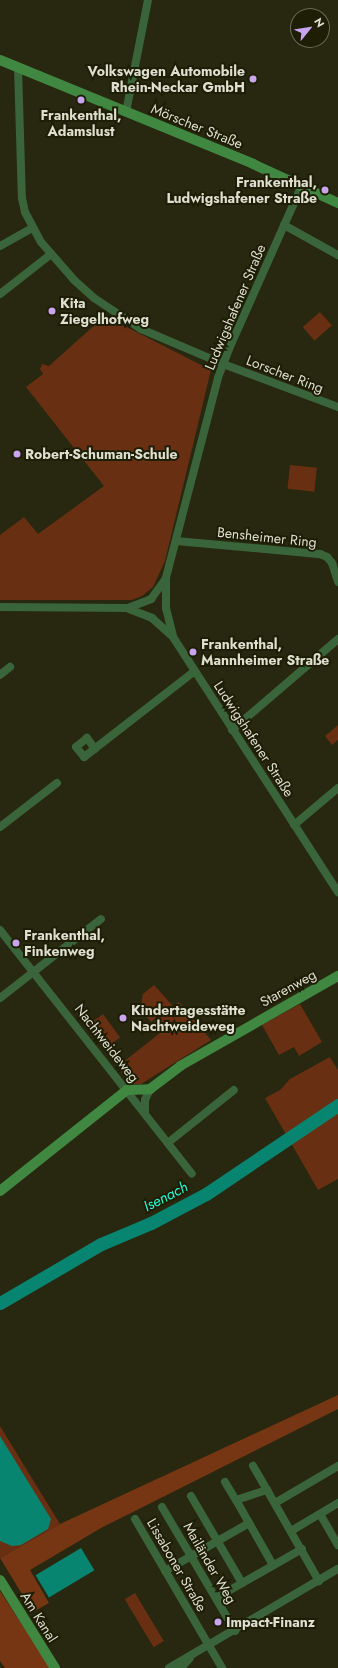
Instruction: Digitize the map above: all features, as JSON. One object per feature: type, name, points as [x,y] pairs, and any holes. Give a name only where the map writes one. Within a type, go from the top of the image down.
[{"type":"street","points":[[126,112],[148,0]]},
{"type":"street","name":"Mörscher Straße","points":[[0,60],[302,185],[338,203]]},
{"type":"street","name":"Lorscher Ring","points":[[18,67],[22,198],[32,228],[50,255],[94,298],[120,317],[141,329],[223,364],[338,407]]},
{"type":"street","name":"Ludwigshafener Straße","points":[[302,185],[223,364],[166,578],[166,608],[173,637],[338,892]]},
{"type":"street","points":[[284,225],[338,254]]},
{"type":"street","points":[[0,246],[32,228]]},
{"type":"street","points":[[0,294],[50,255]]},
{"type":"street","name":"Bensheimer Ring","points":[[176,541],[320,554],[327,557],[332,563],[338,582]]},
{"type":"street","points":[[0,607],[128,608],[151,599],[166,578]]},
{"type":"street","points":[[128,608],[152,618],[173,637]]},
{"type":"street","points":[[232,730],[338,639]]},
{"type":"street","points":[[0,676],[10,667]]},
{"type":"street","points":[[95,749],[195,671]]},
{"type":"street","points":[[0,827],[57,782]]},
{"type":"street","points":[[294,825],[338,788]]},
{"type":"street","points":[[0,998],[101,919]]},
{"type":"street","name":"Nachtweideweg","points":[[0,930],[169,1142],[192,1174]]},
{"type":"street","name":"Starenweg","points":[[150,1089],[186,1062],[338,976]]},
{"type":"street","points":[[0,1191],[127,1090],[150,1089],[145,1100],[145,1113]]},
{"type":"street","points":[[169,1142],[234,1090]]},
{"type":"street","points":[[253,1466],[319,1581]]},
{"type":"street","points":[[275,1503],[338,1466]]},
{"type":"street","points":[[225,1482],[274,1565]]},
{"type":"street","points":[[236,1500],[267,1490]]},
{"type":"street","points":[[192,1496],[217,1542],[242,1583]]},
{"type":"street","points":[[291,1531],[338,1504]]},
{"type":"street","name":"Mailänder Weg","points":[[162,1507],[235,1631]]},
{"type":"street","points":[[320,1514],[338,1545]]},
{"type":"street","name":"Lissaboner Straße","points":[[135,1518],[222,1668]]},
{"type":"street","points":[[165,1571],[249,1523]]},
{"type":"street","points":[[216,1598],[302,1549]]},
{"type":"street","points":[[169,1668],[235,1631],[338,1569]]},
{"type":"street","name":"Am Kanal","points":[[0,1580],[55,1668]]},
{"type":"street","points":[[181,1668],[192,1656]]},
{"type":"shaded area","points":[[320,312],[332,326],[314,341],[303,327]]},
{"type":"shaded area","points":[[105,316],[211,370],[165,561],[153,587],[142,596],[132,600],[0,600],[0,535],[24,517],[38,534],[104,486],[26,387],[43,374],[40,369],[42,364],[49,366]]},
{"type":"shaded area","points":[[290,465],[317,468],[314,492],[287,489]]},
{"type":"shaded area","points":[[338,725],[338,740],[332,745],[325,736]]},
{"type":"shaded area","points":[[154,985],[172,1005],[151,1022],[140,1009],[143,994]]},
{"type":"shaded area","points":[[179,1002],[211,1040],[141,1084],[131,1084],[117,1067],[160,1033],[152,1023]]},
{"type":"shaded area","points":[[300,1004],[322,1042],[299,1056],[294,1047],[279,1055],[262,1025]]},
{"type":"shaded area","points":[[103,1014],[120,1037],[104,1049],[87,1026]]},
{"type":"shaded area","points":[[330,1057],[338,1070],[338,1179],[318,1190],[265,1098],[280,1090],[290,1079]]},
{"type":"shaded area","points":[[338,1395],[338,1409],[101,1528],[30,1570],[49,1603],[33,1612],[0,1558],[60,1524]]},
{"type":"shaded area","points":[[0,1426],[60,1524],[0,1558]]},
{"type":"shaded area","points":[[0,1591],[50,1668],[5,1668],[0,1661]]},
{"type":"shaded area","points":[[135,1593],[164,1641],[154,1647],[125,1599]]},
{"type":"water","points":[[0,1436],[51,1519],[48,1529],[21,1545],[12,1546],[0,1541]]},
{"type":"water","points":[[81,1548],[94,1570],[49,1598],[36,1575]]},
{"type":"waterway","name":"Isenach","points":[[0,1303],[101,1244],[151,1223],[206,1194],[338,1105]]},
{"type":"place","name":"Volkswagen Automobile Rhein-Neckar GmbH","points":[[253,79]]},
{"type":"place","name":"Frankenthal, Adamslust","points":[[81,100]]},
{"type":"place","name":"Frankenthal, Ludwigshafener Straße","points":[[325,190]]},
{"type":"place","name":"Kita Ziegelhofweg","points":[[52,311]]},
{"type":"place","name":"Robert-Schuman-Schule","points":[[17,454]]},
{"type":"place","name":"Frankenthal, Mannheimer Straße","points":[[193,652]]},
{"type":"place","name":"Frankenthal, Finkenweg","points":[[16,943]]},
{"type":"place","name":"Kindertagesstätte Nachtweideweg","points":[[123,1018]]},
{"type":"place","name":"Impact-Finanz","points":[[218,1622]]}]
